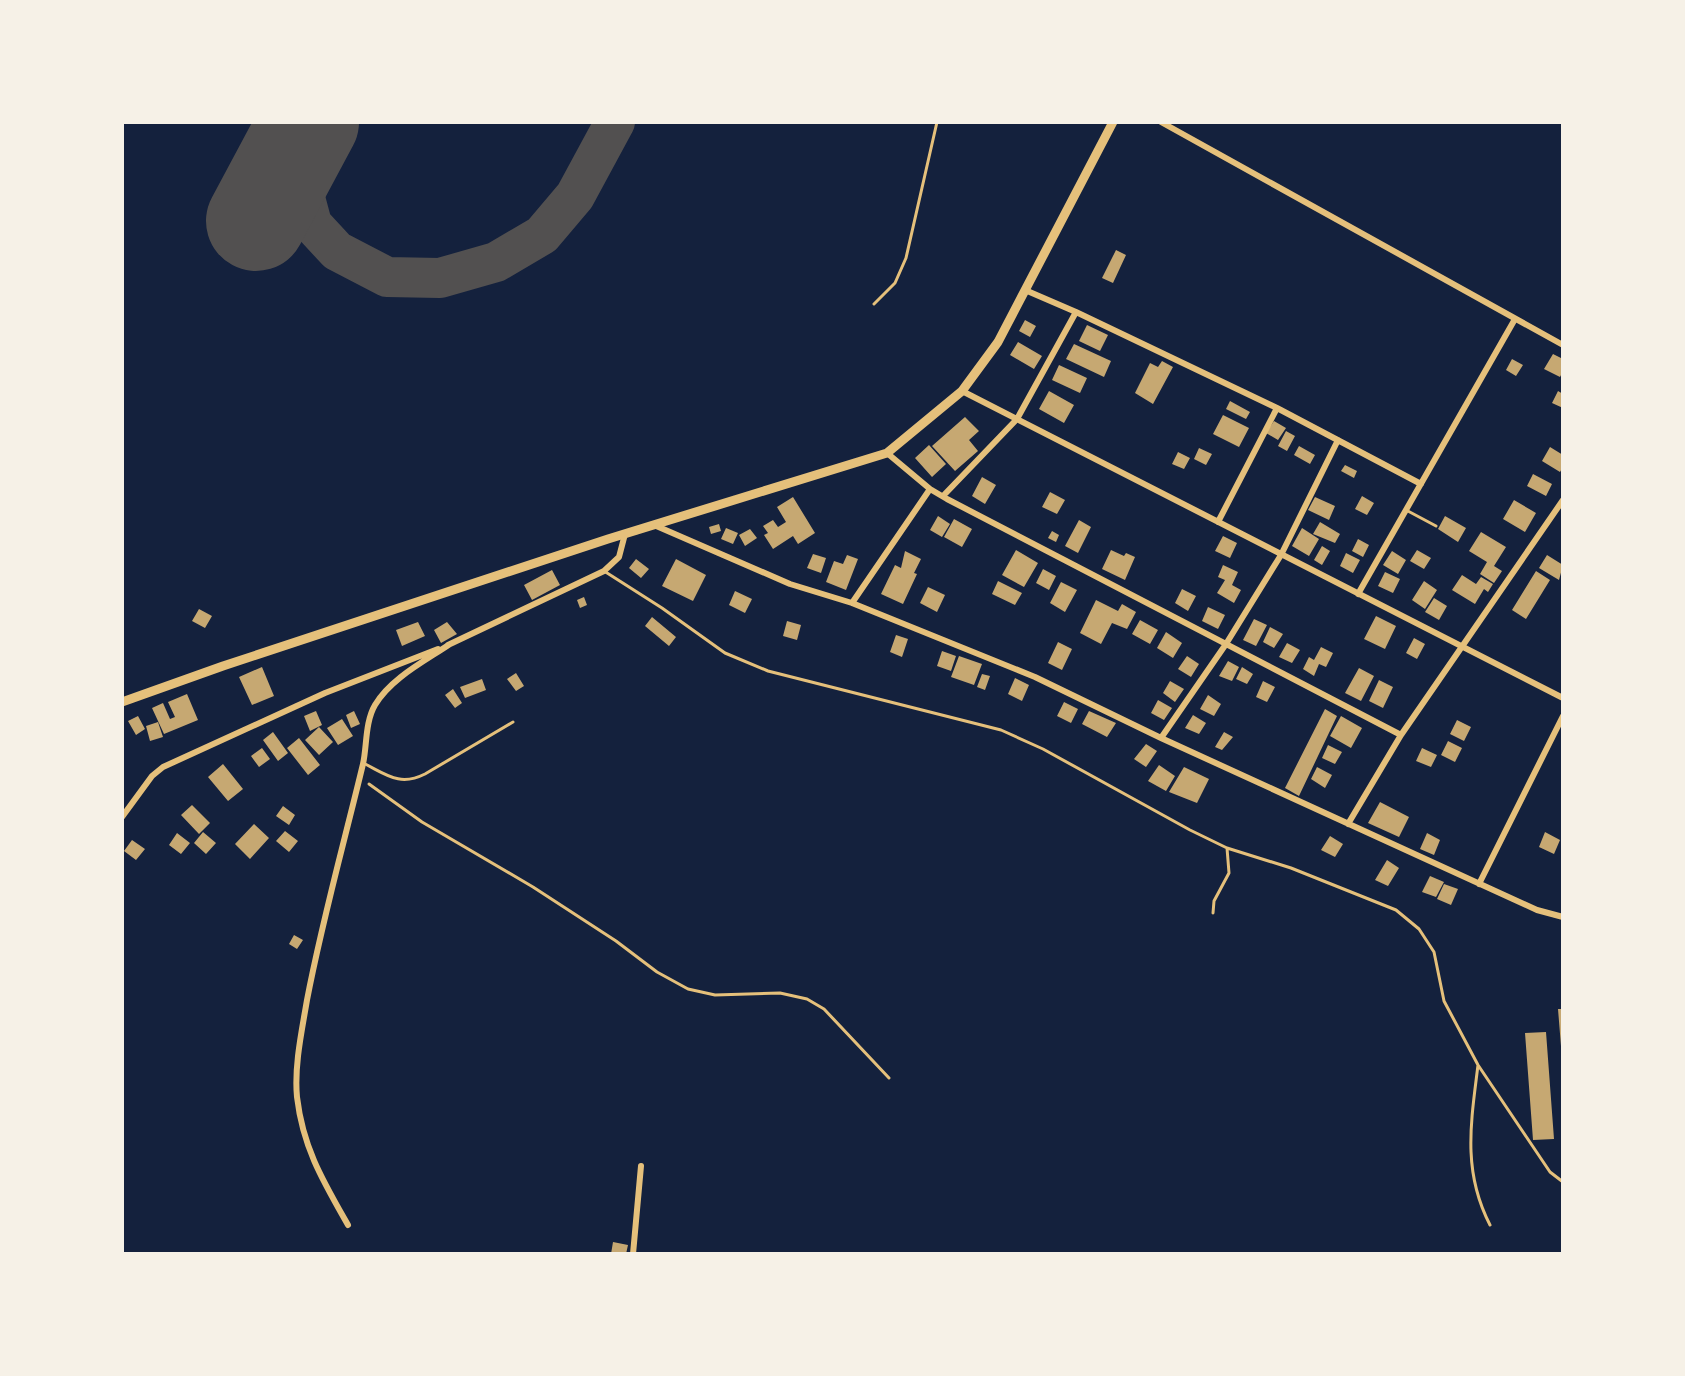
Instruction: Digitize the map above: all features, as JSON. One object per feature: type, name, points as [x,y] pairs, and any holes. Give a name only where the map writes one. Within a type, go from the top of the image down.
[{"type":"main road","points":[[122,702],[625,534],[887,453],[962,391],[998,342],[1113,122]]},
{"type":"street","points":[[1161,122],[1563,345]]},
{"type":"street","points":[[1025,290],[1277,408],[1421,484]]},
{"type":"street","points":[[943,496],[1017,419],[1076,312]]},
{"type":"street","points":[[1358,594],[1515,319]]},
{"type":"street","points":[[962,391],[1563,698]]},
{"type":"street","points":[[1218,522],[1277,408]]},
{"type":"street","points":[[1161,738],[1226,644],[1281,555],[1338,440]]},
{"type":"street","points":[[887,453],[930,489],[1401,735]]},
{"type":"street","points":[[852,603],[930,489]]},
{"type":"street","points":[[1348,824],[1401,735],[1563,500]]},
{"type":"street","points":[[654,525],[790,584],[852,603],[1035,677],[1479,884],[1537,910],[1563,917]]},
{"type":"street","points":[[122,817],[152,776],[163,767],[325,693],[450,644],[604,571],[619,557],[625,534]]},
{"type":"street","points":[[348,1225],[312,1161],[302,1124],[297,1093],[302,1031],[317,947],[376,704],[398,680],[450,644]]},
{"type":"street","points":[[1479,884],[1563,716]]},
{"type":"street","points":[[633,1254],[641,1166]]},
{"type":"lane","points":[[874,304],[895,283],[906,258],[937,122]]},
{"type":"lane","points":[[1406,510],[1436,526]]},
{"type":"lane","points":[[604,571],[725,653],[768,671],[1001,730],[1043,749],[1227,848],[1291,868],[1396,910],[1419,929],[1434,952],[1444,1001],[1478,1065],[1550,1172],[1563,1182]]},
{"type":"lane","points":[[363,763],[400,781],[409,780],[425,774],[513,722]]},
{"type":"lane","points":[[1213,913],[1214,901],[1229,873],[1227,848]]},
{"type":"lane","points":[[1478,1065],[1469,1145],[1478,1203],[1490,1225]]},
{"type":"path","points":[[359,777],[422,822],[533,887],[657,972],[688,989],[715,995],[780,993],[807,999],[824,1009],[889,1078]]},
{"type":"building","points":[[1116,250],[1126,255],[1113,283],[1102,278]]},
{"type":"building","points":[[1025,320],[1036,326],[1030,337],[1019,331]]},
{"type":"building","points":[[1087,325],[1108,335],[1100,351],[1079,341]]},
{"type":"building","points":[[1018,342],[1042,356],[1034,369],[1010,355]]},
{"type":"building","points":[[1074,344],[1111,361],[1104,377],[1066,359]]},
{"type":"building","points":[[1553,354],[1563,359],[1560,377],[1544,369]]},
{"type":"building","points":[[1512,359],[1523,365],[1516,376],[1506,370]]},
{"type":"building","points":[[1162,361],[1173,367],[1153,404],[1135,393],[1150,363],[1158,367]]},
{"type":"building","points":[[1059,365],[1087,378],[1080,393],[1052,380]]},
{"type":"building","points":[[1049,391],[1074,405],[1064,423],[1039,409]]},
{"type":"building","points":[[1558,391],[1563,394],[1563,408],[1552,403]]},
{"type":"building","points":[[1230,401],[1250,412],[1246,419],[1226,409]]},
{"type":"building","points":[[1223,415],[1249,428],[1239,447],[1213,434]]},
{"type":"building","points":[[965,417],[979,431],[969,440],[978,451],[955,471],[932,446]]},
{"type":"building","points":[[1274,421],[1286,428],[1278,440],[1266,433]]},
{"type":"building","points":[[1286,431],[1295,436],[1287,451],[1278,446]]},
{"type":"building","points":[[929,445],[946,464],[932,477],[915,458]]},
{"type":"building","points":[[1299,446],[1315,455],[1310,464],[1294,455]]},
{"type":"building","points":[[1550,447],[1563,455],[1560,472],[1542,461]]},
{"type":"building","points":[[1199,448],[1212,454],[1206,465],[1194,459]]},
{"type":"building","points":[[1178,452],[1190,458],[1184,469],[1172,464]]},
{"type":"building","points":[[1345,465],[1357,471],[1354,478],[1341,471]]},
{"type":"building","points":[[1533,474],[1552,484],[1546,496],[1527,486]]},
{"type":"building","points":[[982,477],[996,485],[985,504],[972,496]]},
{"type":"building","points":[[1050,492],[1065,500],[1057,514],[1042,507]]},
{"type":"building","points":[[1362,496],[1374,503],[1367,515],[1355,509]]},
{"type":"building","points":[[793,497],[815,533],[798,544],[793,536],[773,549],[764,535],[768,533],[763,526],[773,520],[778,527],[786,522],[777,507]]},
{"type":"building","points":[[1315,497],[1335,506],[1329,520],[1308,510]]},
{"type":"building","points":[[1514,500],[1536,513],[1525,532],[1503,519]]},
{"type":"building","points":[[938,516],[950,524],[942,537],[930,530]]},
{"type":"building","points":[[1445,516],[1466,528],[1458,542],[1438,529]]},
{"type":"building","points":[[954,519],[972,529],[962,547],[944,537]]},
{"type":"building","points":[[1079,520],[1091,527],[1078,553],[1065,546]]},
{"type":"building","points":[[1320,522],[1340,534],[1335,543],[1313,534]]},
{"type":"building","points":[[719,524],[721,531],[711,534],[709,527]]},
{"type":"building","points":[[726,528],[738,533],[733,544],[721,539]]},
{"type":"building","points":[[1302,528],[1319,539],[1309,556],[1292,546]]},
{"type":"building","points":[[750,529],[757,538],[745,546],[739,535]]},
{"type":"building","points":[[1052,531],[1059,535],[1056,542],[1048,538]]},
{"type":"building","points":[[1481,532],[1506,547],[1494,566],[1502,571],[1494,583],[1480,574],[1487,562],[1469,551]]},
{"type":"building","points":[[1223,536],[1237,543],[1230,558],[1215,551]]},
{"type":"building","points":[[1358,539],[1369,545],[1363,557],[1352,551]]},
{"type":"building","points":[[1322,546],[1330,551],[1322,565],[1314,560]]},
{"type":"building","points":[[1016,550],[1038,563],[1024,587],[1002,575]]},
{"type":"building","points":[[1111,550],[1135,557],[1125,580],[1102,569]]},
{"type":"building","points":[[1417,550],[1431,558],[1424,569],[1410,561]]},
{"type":"building","points":[[905,551],[921,559],[903,604],[881,594],[895,565],[901,568]]},
{"type":"building","points":[[1392,551],[1406,560],[1398,574],[1383,565]]},
{"type":"building","points":[[1346,553],[1360,560],[1353,573],[1340,566]]},
{"type":"building","points":[[813,554],[826,558],[821,573],[807,568]]},
{"type":"building","points":[[847,555],[858,559],[846,590],[826,582],[834,561],[843,564]]},
{"type":"building","points":[[1547,555],[1563,565],[1559,580],[1539,568]]},
{"type":"building","points":[[636,559],[649,569],[641,578],[629,568]]},
{"type":"building","points":[[676,559],[706,575],[693,601],[662,586]]},
{"type":"building","points":[[1223,565],[1238,572],[1232,585],[1241,590],[1234,603],[1217,593],[1225,580],[1218,577]]},
{"type":"building","points":[[1043,569],[1056,576],[1049,590],[1036,583]]},
{"type":"building","points":[[552,570],[560,585],[532,600],[524,585]]},
{"type":"building","points":[[1536,571],[1550,580],[1526,619],[1512,610]]},
{"type":"building","points":[[1385,572],[1400,579],[1393,593],[1378,586]]},
{"type":"building","points":[[1462,575],[1476,584],[1481,577],[1493,584],[1488,592],[1484,589],[1475,604],[1452,590]]},
{"type":"building","points":[[998,581],[1022,593],[1015,605],[992,594]]},
{"type":"building","points":[[1424,581],[1437,590],[1425,609],[1412,600]]},
{"type":"building","points":[[1061,582],[1077,590],[1065,612],[1050,603]]},
{"type":"building","points":[[928,587],[945,595],[937,612],[920,603]]},
{"type":"building","points":[[1182,589],[1196,596],[1188,611],[1175,603]]},
{"type":"building","points":[[735,591],[752,599],[745,613],[729,605]]},
{"type":"building","points":[[584,597],[587,605],[580,608],[577,600]]},
{"type":"building","points":[[1434,598],[1447,606],[1439,620],[1425,612]]},
{"type":"building","points":[[1096,600],[1118,611],[1122,604],[1136,612],[1127,629],[1112,623],[1101,644],[1080,633]]},
{"type":"building","points":[[1208,607],[1225,615],[1218,629],[1202,621]]},
{"type":"building","points":[[199,609],[212,616],[205,628],[192,621]]},
{"type":"building","points":[[1376,616],[1396,626],[1385,649],[1364,639]]},
{"type":"building","points":[[652,617],[676,637],[669,646],[645,626]]},
{"type":"building","points":[[1254,619],[1267,625],[1256,646],[1243,640]]},
{"type":"building","points":[[1140,620],[1158,630],[1150,644],[1132,634]]},
{"type":"building","points":[[787,621],[801,625],[797,640],[783,636]]},
{"type":"building","points":[[418,622],[425,636],[402,646],[396,630]]},
{"type":"building","points":[[447,622],[457,634],[441,643],[434,630]]},
{"type":"building","points":[[1270,627],[1283,634],[1274,648],[1263,642]]},
{"type":"building","points":[[1166,632],[1182,643],[1173,658],[1157,648]]},
{"type":"building","points":[[896,635],[908,639],[902,657],[890,652]]},
{"type":"building","points":[[1414,638],[1425,644],[1417,659],[1406,653]]},
{"type":"building","points":[[1058,642],[1072,649],[1062,670],[1048,663]]},
{"type":"building","points":[[1287,643],[1300,650],[1292,663],[1279,657]]},
{"type":"building","points":[[1321,647],[1333,653],[1326,667],[1319,664],[1314,676],[1303,669],[1309,657],[1314,660]]},
{"type":"building","points":[[942,651],[956,656],[951,671],[937,666]]},
{"type":"building","points":[[959,656],[982,664],[974,685],[951,677]]},
{"type":"building","points":[[1187,656],[1199,664],[1191,677],[1178,669]]},
{"type":"building","points":[[1228,661],[1239,667],[1232,681],[1219,676]]},
{"type":"building","points":[[262,667],[274,696],[252,705],[239,677]]},
{"type":"building","points":[[1242,667],[1253,674],[1247,684],[1236,679]]},
{"type":"building","points":[[1359,668],[1374,676],[1361,701],[1345,693]]},
{"type":"building","points":[[516,673],[524,686],[516,691],[507,679]]},
{"type":"building","points":[[982,674],[990,676],[985,690],[977,687]]},
{"type":"building","points":[[1015,678],[1029,685],[1022,701],[1008,694]]},
{"type":"building","points":[[482,679],[486,690],[465,698],[460,687]]},
{"type":"building","points":[[1379,680],[1393,687],[1383,708],[1369,701]]},
{"type":"building","points":[[1170,681],[1184,689],[1175,702],[1163,693]]},
{"type":"building","points":[[1263,681],[1275,687],[1267,702],[1256,697]]},
{"type":"building","points":[[453,689],[462,703],[455,708],[445,695]]},
{"type":"building","points":[[187,694],[198,720],[164,734],[152,708],[163,703],[170,719],[175,717],[168,702]]},
{"type":"building","points":[[1208,695],[1221,704],[1214,716],[1200,709]]},
{"type":"building","points":[[1158,700],[1172,708],[1164,720],[1151,713]]},
{"type":"building","points":[[1064,702],[1078,709],[1071,723],[1057,716]]},
{"type":"building","points":[[1325,709],[1337,716],[1299,796],[1285,788]]},
{"type":"building","points":[[316,711],[322,725],[310,731],[304,716]]},
{"type":"building","points":[[354,711],[360,724],[351,728],[346,715]]},
{"type":"building","points":[[1089,711],[1116,723],[1107,737],[1082,724]]},
{"type":"building","points":[[1193,715],[1206,723],[1199,734],[1185,728]]},
{"type":"building","points":[[138,716],[145,729],[136,735],[128,721]]},
{"type":"building","points":[[1341,716],[1362,728],[1351,748],[1330,736]]},
{"type":"building","points":[[342,719],[353,736],[338,745],[327,728]]},
{"type":"building","points":[[1457,720],[1471,727],[1464,741],[1450,734]]},
{"type":"building","points":[[158,722],[163,737],[150,741],[146,726]]},
{"type":"building","points":[[319,727],[333,742],[319,755],[305,740]]},
{"type":"building","points":[[273,732],[288,753],[278,761],[263,740]]},
{"type":"building","points":[[1224,732],[1233,737],[1222,750],[1215,747]]},
{"type":"building","points":[[299,738],[320,765],[308,775],[287,748]]},
{"type":"building","points":[[1448,741],[1462,748],[1455,762],[1441,755]]},
{"type":"building","points":[[1146,744],[1157,751],[1146,767],[1134,759]]},
{"type":"building","points":[[1328,745],[1342,752],[1335,764],[1322,758]]},
{"type":"building","points":[[262,748],[270,759],[259,767],[251,756]]},
{"type":"building","points":[[1422,748],[1437,755],[1431,767],[1416,761]]},
{"type":"building","points":[[223,764],[243,789],[228,801],[208,777]]},
{"type":"building","points":[[1159,765],[1175,776],[1166,791],[1148,781]]},
{"type":"building","points":[[1184,767],[1209,779],[1197,803],[1169,792]]},
{"type":"building","points":[[1317,767],[1332,775],[1325,788],[1311,779]]},
{"type":"building","points":[[1380,802],[1409,817],[1399,837],[1368,823]]},
{"type":"building","points":[[192,805],[210,823],[199,834],[181,815]]},
{"type":"building","points":[[283,806],[295,815],[289,825],[276,816]]},
{"type":"building","points":[[254,824],[269,838],[250,859],[235,844]]},
{"type":"building","points":[[285,831],[298,841],[289,852],[276,841]]},
{"type":"building","points":[[203,832],[216,843],[206,854],[194,843]]},
{"type":"building","points":[[1545,832],[1560,840],[1554,854],[1539,847]]},
{"type":"building","points":[[177,833],[190,843],[181,854],[169,845]]},
{"type":"building","points":[[1427,833],[1440,840],[1434,855],[1420,849]]},
{"type":"building","points":[[1330,836],[1343,844],[1335,857],[1321,850]]},
{"type":"building","points":[[132,840],[145,849],[136,860],[124,851]]},
{"type":"building","points":[[1387,860],[1399,868],[1388,886],[1375,880]]},
{"type":"building","points":[[1430,876],[1444,882],[1436,897],[1422,892]]},
{"type":"building","points":[[1444,884],[1458,889],[1451,905],[1437,899]]},
{"type":"building","points":[[294,935],[303,940],[297,949],[289,944]]},
{"type":"building","points":[[1558,1009],[1563,1009],[1563,1046],[1561,1046]]},
{"type":"building","points":[[1546,1032],[1554,1139],[1533,1140],[1525,1033]]},
{"type":"building","points":[[613,1242],[628,1245],[626,1254],[611,1254]]},
{"type":"taxiway","points":[[304,131],[301,183],[312,224],[337,251],[387,277],[440,278],[496,262],[542,235],[575,196],[615,122]]},
{"type":"runway","points":[[256,221],[309,122]]}]
